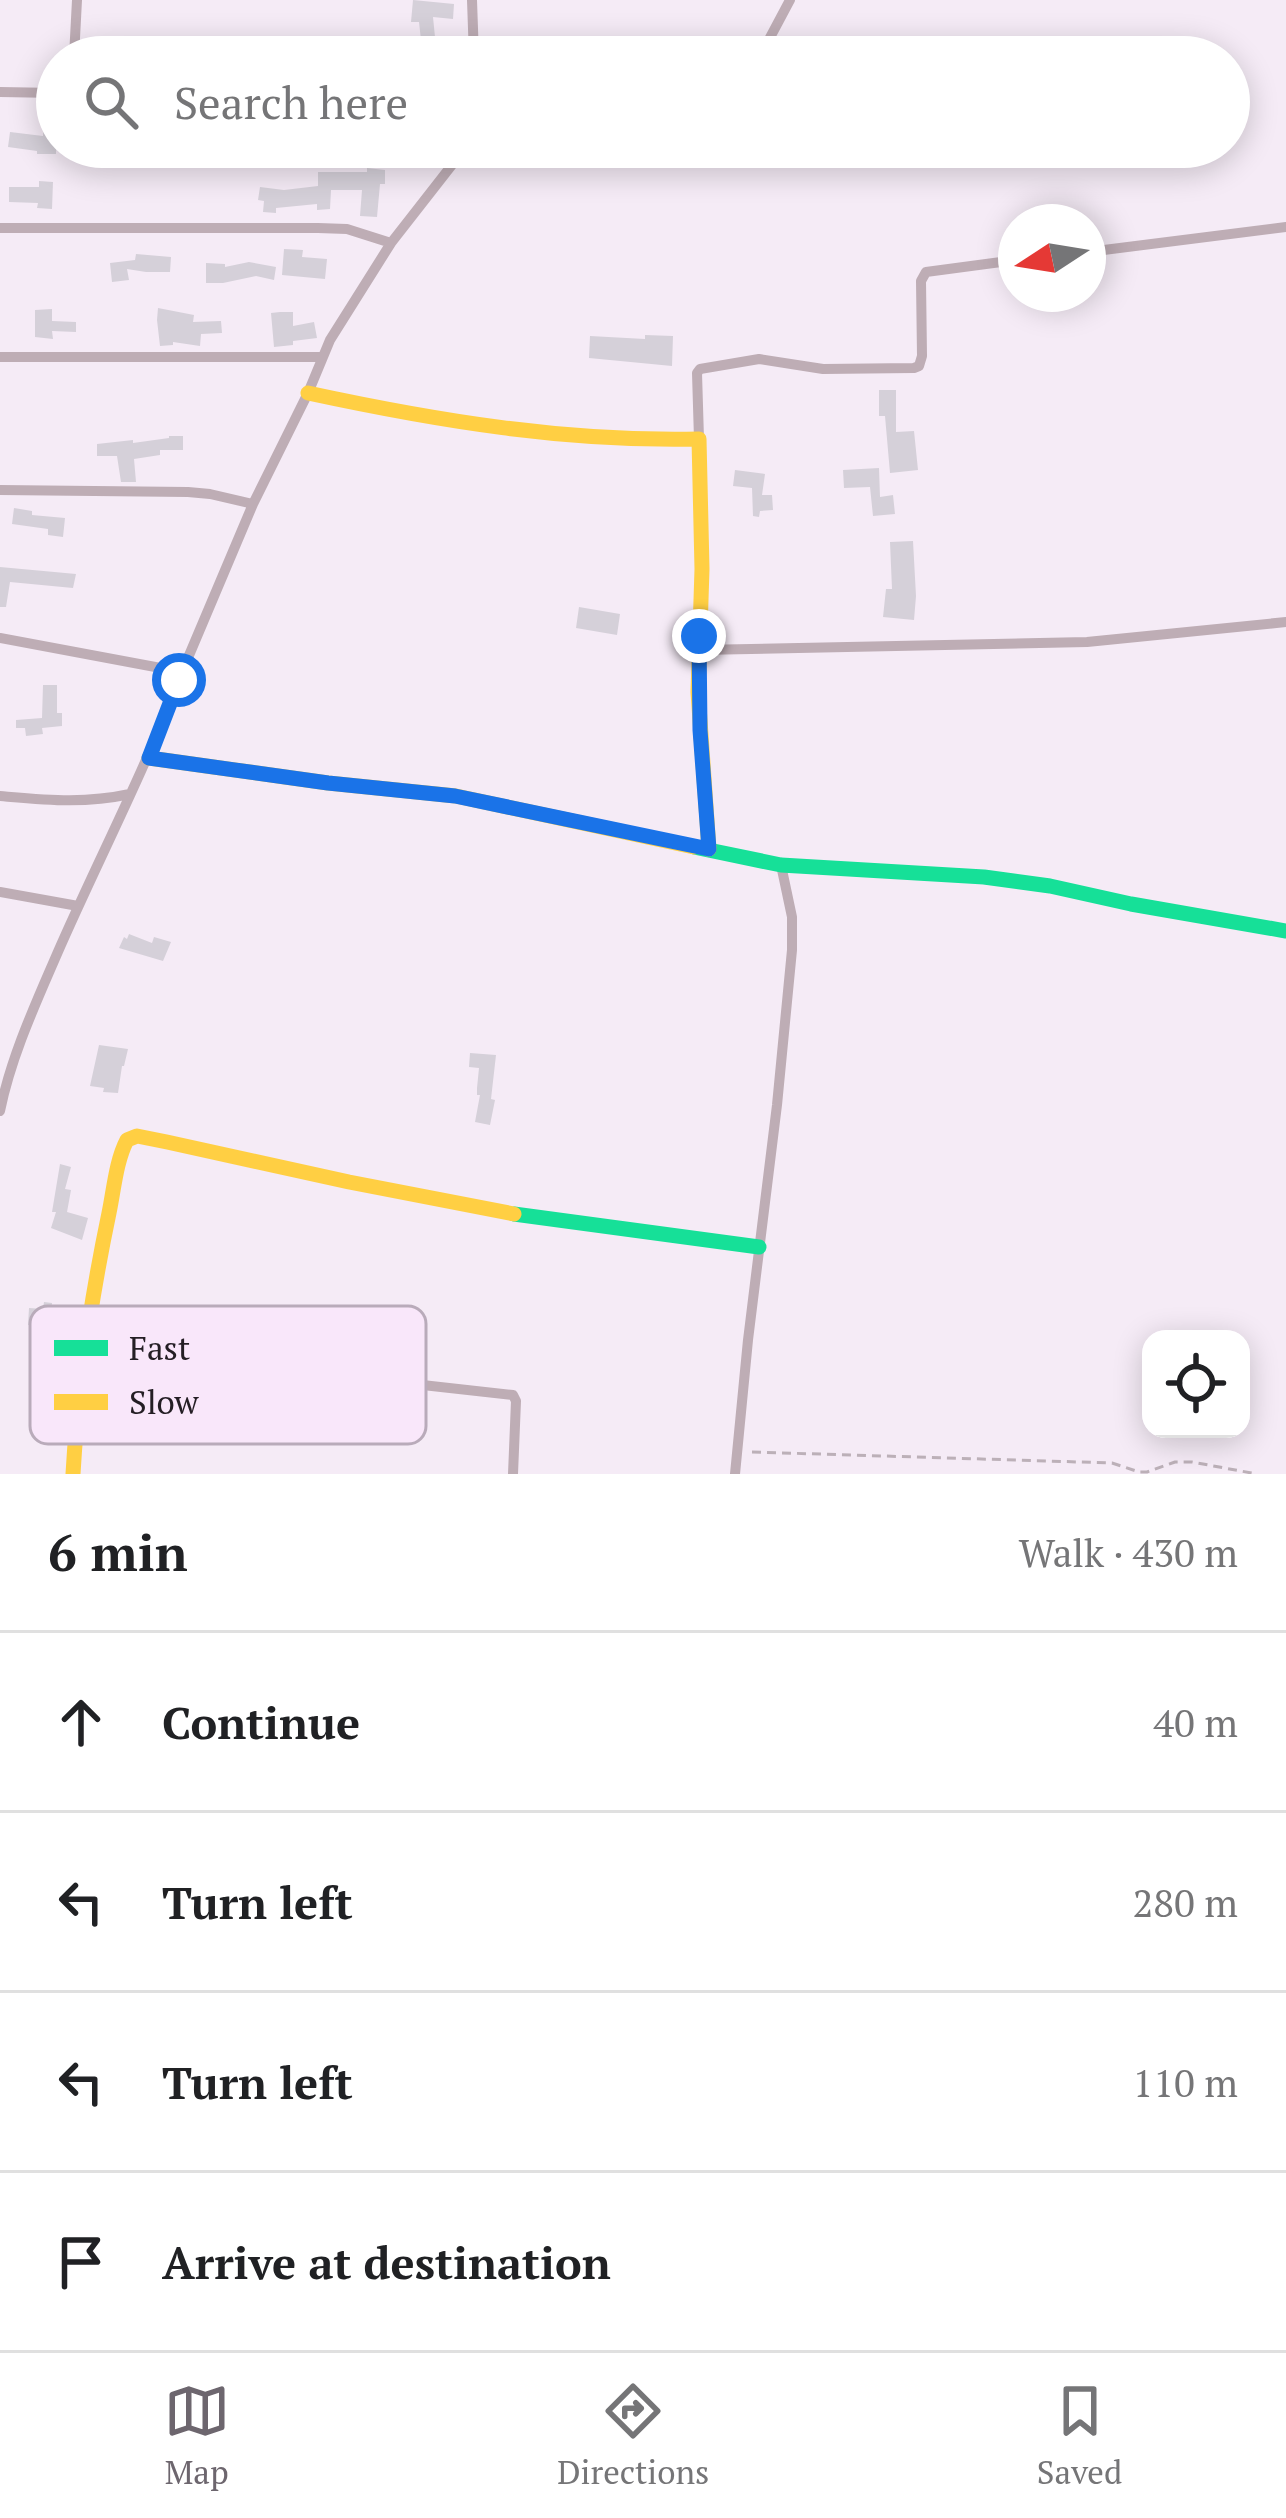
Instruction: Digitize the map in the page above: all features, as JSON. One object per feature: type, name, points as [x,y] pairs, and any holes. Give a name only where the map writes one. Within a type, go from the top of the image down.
[{"type":"street","points":[[75,36],[77,0]]},
{"type":"street","points":[[472,0],[473,36]]},
{"type":"street","points":[[770,36],[790,0]]},
{"type":"street","points":[[0,92],[36,93]]},
{"type":"street","points":[[0,1112],[20,1045],[78,906],[149,758],[253,504],[322,357],[391,243],[450,168]]},
{"type":"street","points":[[1106,250],[1286,227]]},
{"type":"street","points":[[0,228],[318,228],[347,230],[391,243]]},
{"type":"street","points":[[709,849],[699,650],[697,373],[759,359],[823,369],[914,368],[922,356],[921,281],[926,272],[998,262]]},
{"type":"street","points":[[0,357],[322,357]]},
{"type":"street","points":[[308,393],[454,421],[544,432],[632,441],[699,440]]},
{"type":"street","points":[[0,490],[188,492],[253,504]]},
{"type":"street","points":[[699,650],[1087,642],[1286,622]]},
{"type":"street","points":[[0,638],[182,672]]},
{"type":"street","points":[[149,758],[455,796],[781,865],[984,877],[1286,932]]},
{"type":"street","points":[[0,796],[74,802],[130,794]]},
{"type":"street","points":[[736,1474],[792,950],[792,917],[781,865]]},
{"type":"street","points":[[0,892],[78,906]]},
{"type":"street","points":[[90,1306],[123,1147],[137,1136],[579,1226],[759,1247]]},
{"type":"street","points":[[426,1385],[513,1395],[513,1474]]},
{"type":"street","points":[[73,1474],[75,1444]]},
{"type":"path","points":[[738,1452],[1112,1462],[1147,1472],[1166,1464],[1192,1462],[1256,1474]]},
{"type":"building","points":[[413,0],[454,4],[453,19],[433,17],[435,36],[421,36],[419,22],[411,22]]},
{"type":"building","points":[[10,132],[36,135],[36,151],[8,147]]},
{"type":"building","points":[[367,168],[385,170],[377,217],[360,216],[362,190],[331,190],[330,209],[317,210],[317,204],[263,212],[264,201],[258,200],[260,187],[318,186],[318,172],[367,172]]},
{"type":"building","points":[[39,181],[53,182],[52,209],[37,208],[38,203],[9,202],[9,187],[39,187]]},
{"type":"building","points":[[284,249],[303,250],[302,257],[327,259],[325,279],[282,275]]},
{"type":"building","points":[[136,254],[171,257],[170,272],[127,269],[129,280],[112,282],[110,263],[135,260]]},
{"type":"building","points":[[249,262],[276,267],[274,280],[256,276],[206,283],[206,263],[225,267]]},
{"type":"building","points":[[158,308],[194,315],[193,322],[221,321],[222,333],[201,334],[200,346],[173,342],[160,346]]},
{"type":"building","points":[[52,309],[52,321],[76,322],[76,332],[52,331],[53,339],[35,337],[35,310]]},
{"type":"building","points":[[293,312],[293,326],[314,322],[317,338],[274,347],[271,313]]},
{"type":"building","points":[[645,335],[673,336],[672,366],[589,358],[590,336],[645,339]]},
{"type":"building","points":[[879,390],[896,390],[896,432],[914,431],[918,470],[890,473]]},
{"type":"building","points":[[183,436],[183,450],[160,450],[160,455],[134,459],[136,482],[121,482],[117,456],[97,456],[97,444]]},
{"type":"building","points":[[879,468],[880,497],[893,495],[895,514],[873,516],[870,487],[844,488],[843,470]]},
{"type":"building","points":[[735,470],[765,474],[762,495],[772,495],[773,510],[753,516],[752,488],[733,486]]},
{"type":"building","points":[[14,508],[65,518],[63,537],[48,535],[48,529],[12,524]]},
{"type":"building","points":[[913,541],[914,620],[883,617],[886,589],[892,589],[890,542]]},
{"type":"building","points":[[0,567],[76,574],[73,588],[10,582],[6,607],[0,607]]},
{"type":"building","points":[[579,607],[620,614],[617,635],[576,628]]},
{"type":"building","points":[[43,685],[57,685],[62,726],[26,736],[25,728],[16,728],[16,720],[42,718]]},
{"type":"building","points":[[129,934],[152,943],[154,937],[171,942],[163,961],[119,948]]},
{"type":"building","points":[[99,1045],[128,1049],[118,1093],[90,1086]]},
{"type":"building","points":[[470,1053],[496,1055],[490,1125],[475,1122],[479,1068],[469,1067]]},
{"type":"building","points":[[60,1164],[71,1167],[65,1189],[71,1190],[67,1212],[88,1218],[82,1240],[51,1228]]},
{"type":"traffic: fast","points":[[694,847],[781,865],[984,877],[1050,886],[1286,931]]},
{"type":"traffic: fast","points":[[514,1214],[759,1247]]},
{"type":"traffic: slow","points":[[308,393],[502,428],[699,439],[698,692],[709,849]]},
{"type":"traffic: slow","points":[[149,758],[456,796],[694,847]]},
{"type":"traffic: slow","points":[[92,1306],[120,1157],[127,1140],[137,1136],[514,1214]]},
{"type":"traffic: slow","points":[[73,1474],[75,1444]]},
{"type":"route","points":[[179,680],[149,758],[455,796],[709,849],[698,692],[699,636]]}]
